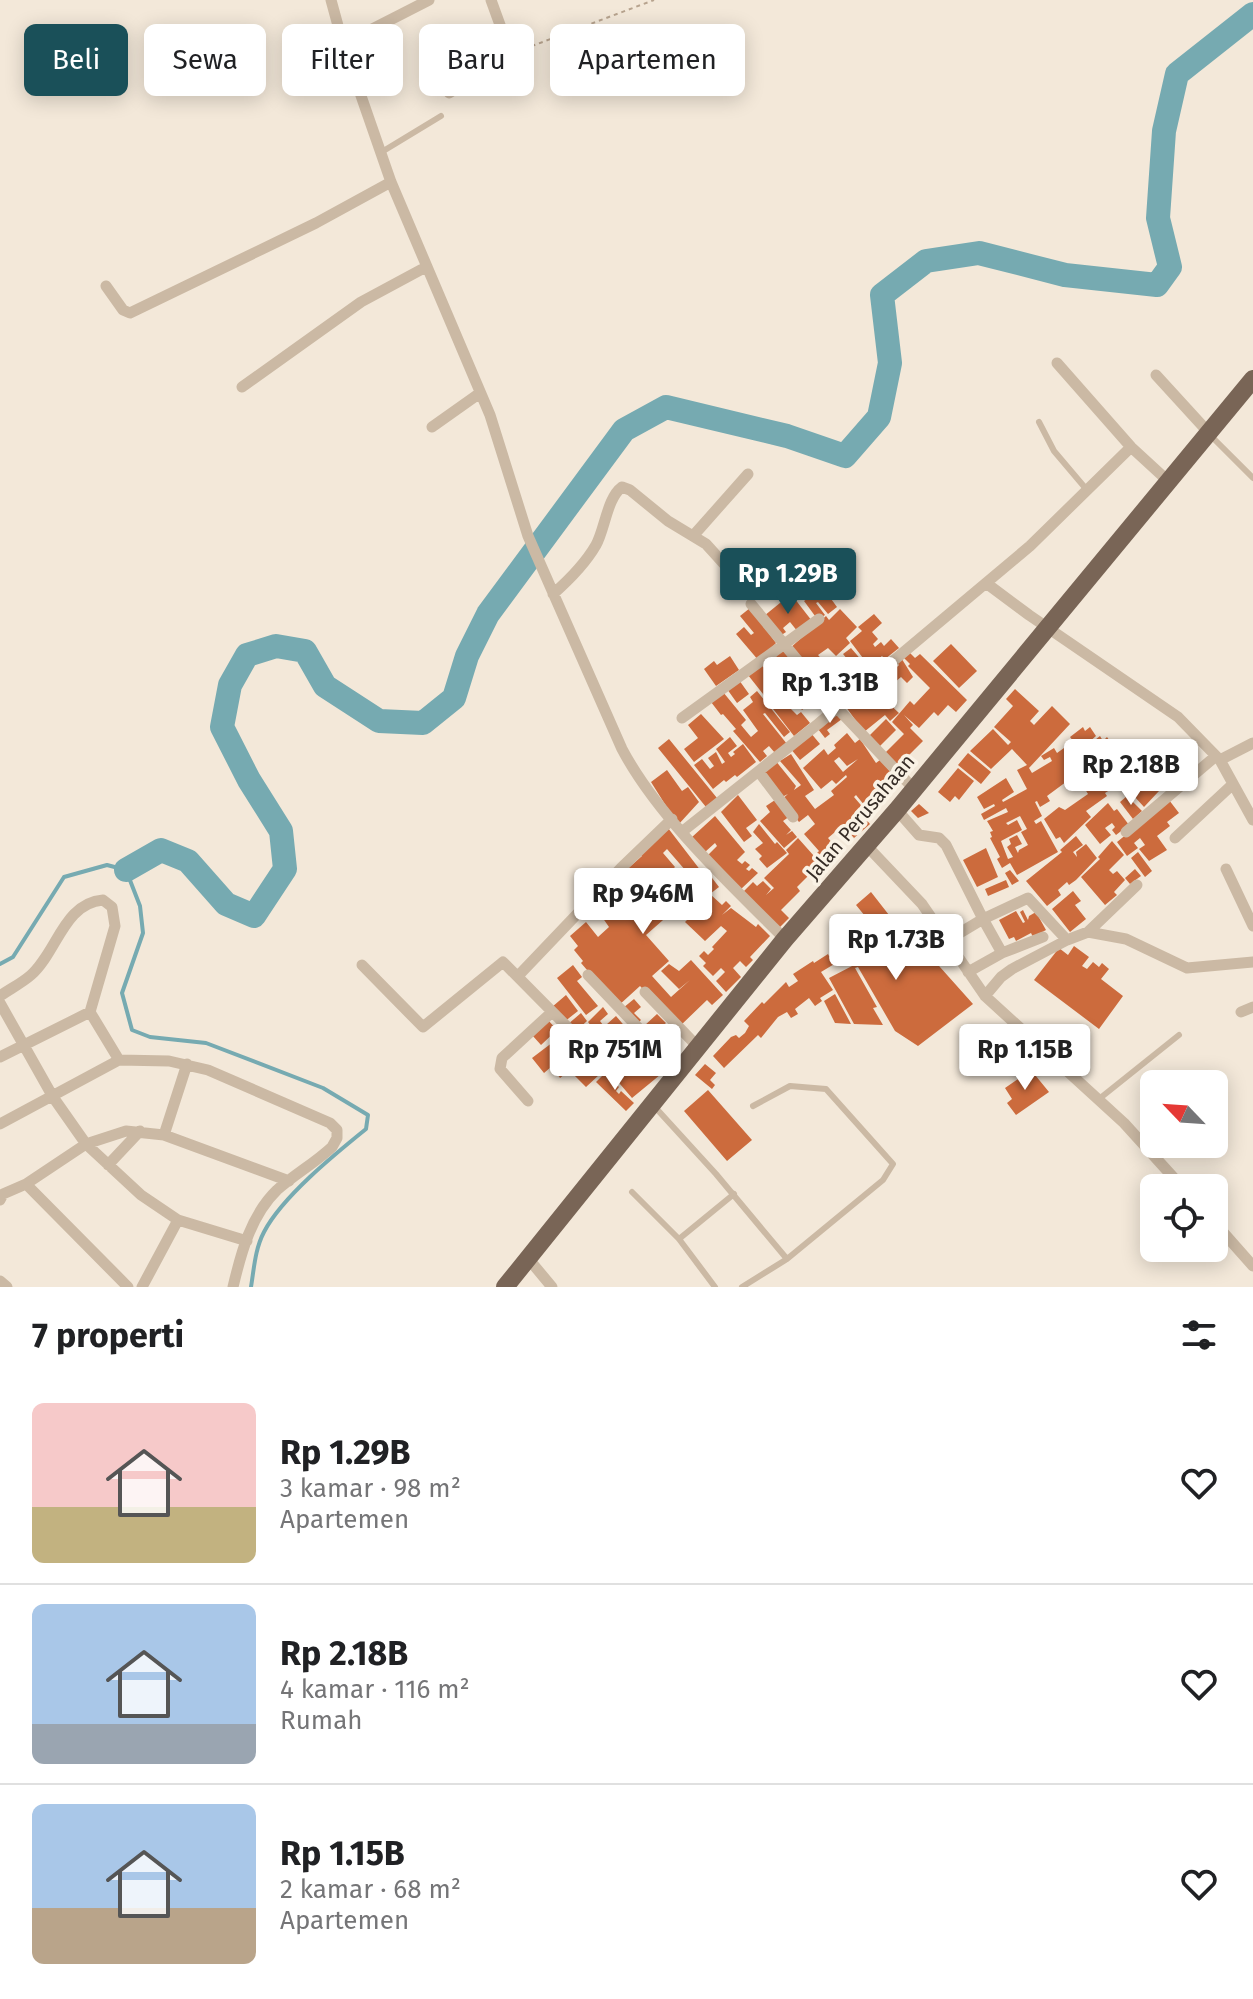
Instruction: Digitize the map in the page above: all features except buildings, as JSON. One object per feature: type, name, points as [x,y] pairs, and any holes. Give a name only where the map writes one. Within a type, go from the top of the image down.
[{"type":"main road","name":"Jalan Perusahaan","points":[[514,1283],[527,1257],[652,1104],[673,1065],[698,1047],[1253,379]]},
{"type":"street","points":[[331,0],[338,24]]},
{"type":"street","points":[[382,24],[429,0]]},
{"type":"street","points":[[491,0],[500,24]]},
{"type":"street","points":[[361,96],[391,182],[504,455],[528,536],[622,749],[672,819],[785,939]]},
{"type":"street","points":[[106,286],[123,310],[130,313],[316,223],[391,182]]},
{"type":"street","points":[[242,387],[361,302],[426,267]]},
{"type":"street","points":[[1057,363],[1131,447],[1168,481]]},
{"type":"street","points":[[1156,375],[1209,433]]},
{"type":"street","points":[[432,427],[480,393]]},
{"type":"street","points":[[683,831],[759,772],[986,583],[1088,491],[1131,447]]},
{"type":"street","points":[[693,536],[748,474]]},
{"type":"street","points":[[553,594],[591,553],[602,535],[616,492],[622,487],[710,547],[746,587],[754,586],[777,569]]},
{"type":"street","points":[[986,583],[1178,717],[1218,758],[1253,820]]},
{"type":"street","points":[[751,604],[837,708],[914,789]]},
{"type":"street","points":[[682,718],[819,619]]},
{"type":"street","points":[[1126,832],[1218,758],[1253,743]]},
{"type":"street","points":[[759,772],[793,817]]},
{"type":"street","points":[[1175,838],[1233,784]]},
{"type":"street","points":[[897,810],[919,835],[939,838],[946,845],[1002,953]]},
{"type":"street","points":[[518,976],[672,819]]},
{"type":"street","points":[[866,845],[922,904],[985,996],[1124,1123],[1170,1174]]},
{"type":"street","points":[[1226,869],[1253,926]]},
{"type":"street","points":[[985,996],[1006,972],[1088,932],[1137,885]]},
{"type":"street","points":[[948,940],[1028,898],[1067,940]]},
{"type":"street","points":[[0,996],[32,974],[71,915],[92,901],[103,900],[112,907],[115,926],[90,1012],[119,1060]]},
{"type":"street","points":[[1088,932],[1126,939],[1187,968],[1253,962]]},
{"type":"street","points":[[968,972],[1002,953],[1043,937]]},
{"type":"street","points":[[362,965],[423,1027],[502,962],[603,1062],[673,1065]]},
{"type":"street","points":[[588,975],[673,1065]]},
{"type":"street","points":[[645,992],[698,1047]]},
{"type":"street","points":[[0,1003],[53,1097],[86,1144],[141,1195],[178,1220],[247,1241]]},
{"type":"street","points":[[0,1057],[90,1012]]},
{"type":"street","points":[[528,1101],[500,1069],[499,1061],[552,1012]]},
{"type":"street","points":[[0,1124],[119,1060],[187,1064],[208,1070],[335,1126],[337,1138],[332,1147],[289,1181],[264,1206],[247,1241],[233,1287]]},
{"type":"street","points":[[164,1135],[187,1064]]},
{"type":"street","points":[[1,1194],[26,1184],[86,1144],[115,1134],[140,1131],[164,1135],[289,1181]]},
{"type":"street","points":[[108,1165],[140,1131]]},
{"type":"street","points":[[26,1184],[128,1287]]},
{"type":"street","points":[[142,1287],[178,1220]]},
{"type":"street","points":[[1228,1238],[1253,1266]]},
{"type":"street","points":[[527,1257],[552,1287]]},
{"type":"street","points":[[0,1281],[7,1287]]},
{"type":"lane","points":[[380,153],[441,116]]},
{"type":"lane","points":[[1039,422],[1054,451],[1088,491]]},
{"type":"lane","points":[[1209,433],[1253,478]]},
{"type":"lane","points":[[1099,1099],[1179,1035]]},
{"type":"lane","points":[[742,1287],[787,1259],[883,1180],[893,1164],[826,1089],[790,1086],[753,1106]]},
{"type":"lane","points":[[652,1104],[734,1194],[787,1259]]},
{"type":"lane","points":[[632,1192],[679,1239],[715,1287]]},
{"type":"lane","points":[[679,1239],[734,1194]]},
{"type":"path","points":[[534,45],[654,0]]},
{"type":"waterway","points":[[126,870],[161,850],[188,861],[226,904],[254,916],[285,869],[281,831],[249,780],[222,727],[230,685],[247,655],[276,646],[305,651],[325,686],[379,721],[423,723],[454,698],[467,656],[488,614],[624,430],[666,407],[787,436],[845,456],[879,417],[890,363],[882,295],[926,261],[979,253],[1065,275],[1157,285],[1170,267],[1158,218],[1164,131],[1177,74],[1253,14]]},
{"type":"waterway","points":[[0,964],[13,957],[64,877],[107,865],[126,870],[140,906],[143,933],[122,993],[132,1030],[150,1037],[206,1043],[323,1088],[368,1115],[366,1129],[310,1177],[272,1219],[259,1245],[251,1287]]}]
